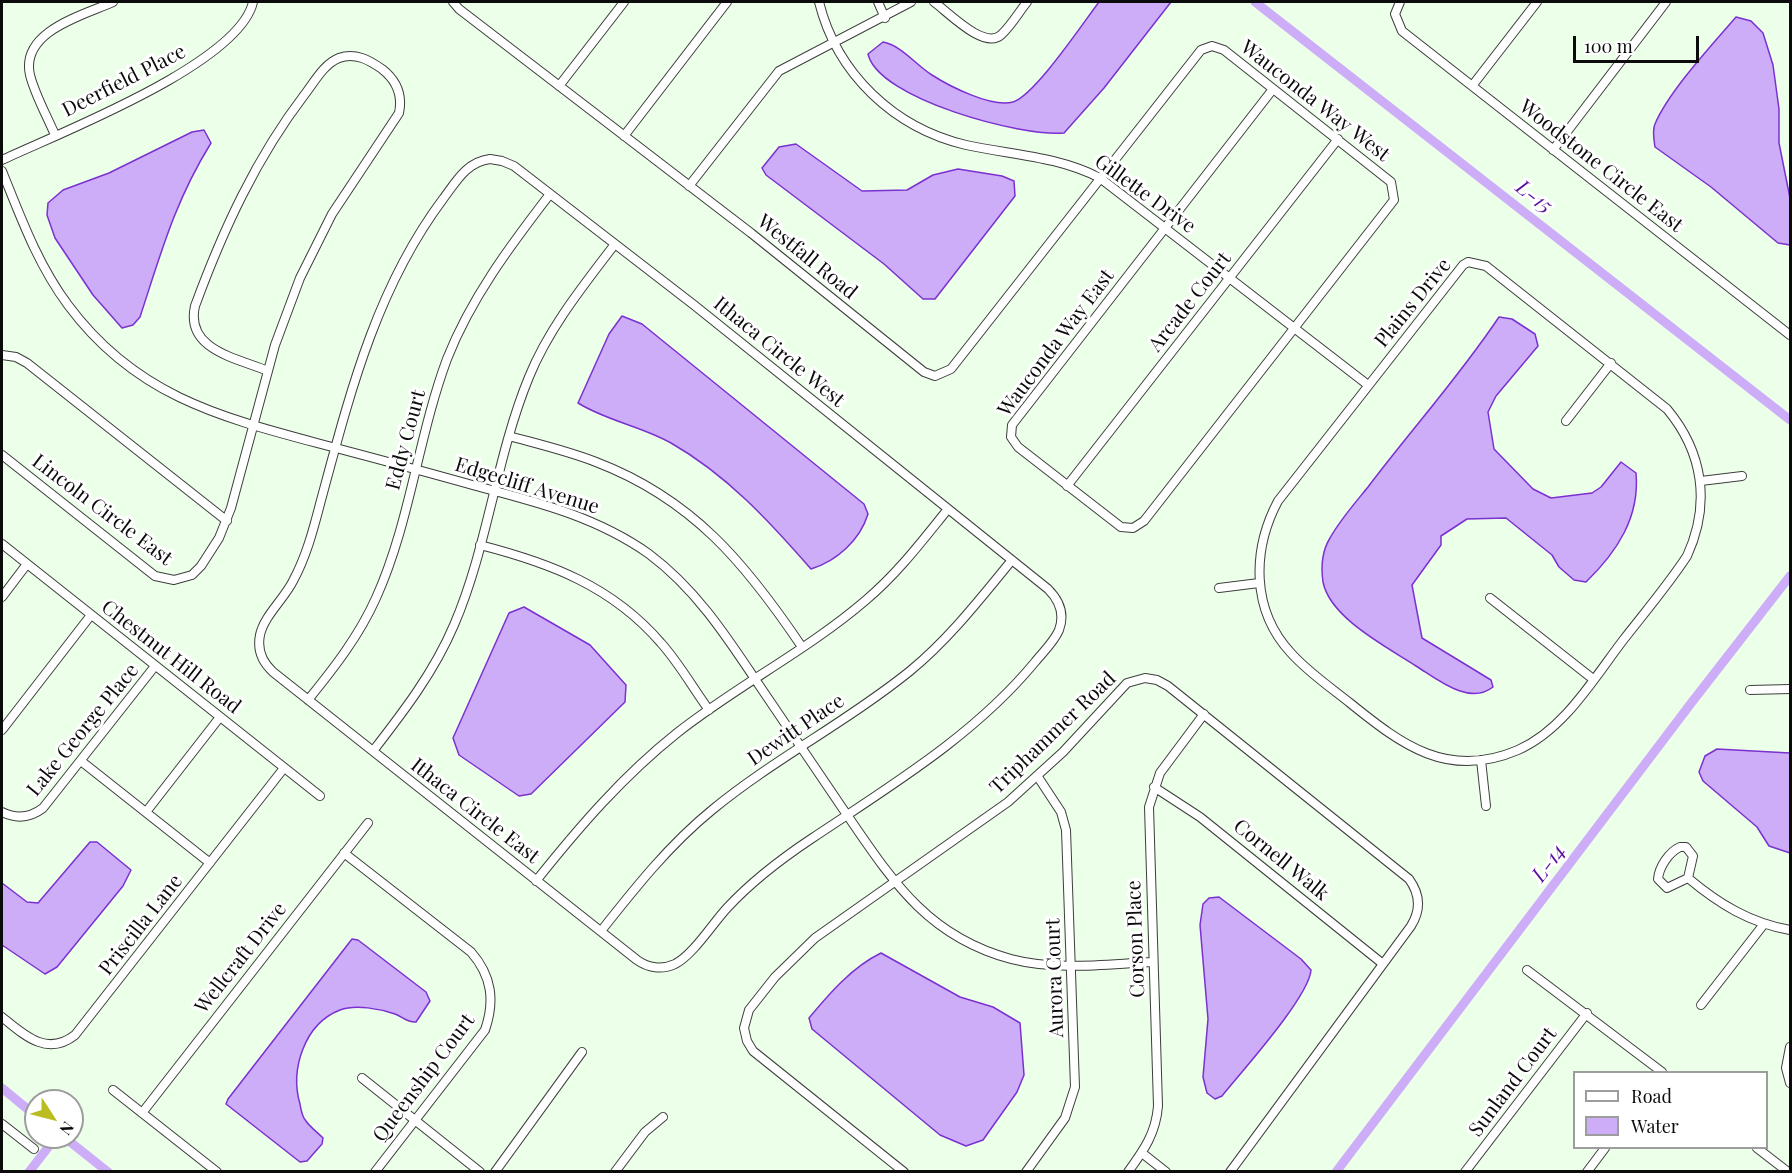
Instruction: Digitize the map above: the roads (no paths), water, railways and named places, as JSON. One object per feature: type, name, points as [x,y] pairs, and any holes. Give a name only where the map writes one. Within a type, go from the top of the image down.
[{"type":"street","name":"Deerfield Place","points":[[55,135],[32,78],[29,66],[32,53],[46,34],[113,2]]},
{"type":"street","name":"Deerfield Place","points":[[2,160],[156,88],[193,67],[243,25],[253,2]]},
{"type":"street","name":"Westfall Road","points":[[453,2],[924,372],[935,376],[951,369],[1100,178]]},
{"type":"street","points":[[559,86],[624,2]]},
{"type":"street","points":[[624,136],[727,2]]},
{"type":"street","name":"Gillette Drive","points":[[819,2],[834,43],[845,62],[873,95],[914,125],[933,135],[968,145],[1061,161],[1100,178],[1368,385]]},
{"type":"street","points":[[878,2],[885,18]]},
{"type":"street","points":[[689,186],[774,76],[911,2]]},
{"type":"street","points":[[934,2],[977,35],[988,39],[1000,36],[1027,2]]},
{"type":"street","name":"Woodstone Circle East","points":[[1400,2],[1395,21],[1402,32],[1791,334]]},
{"type":"street","points":[[1472,86],[1538,2]]},
{"type":"street","points":[[1553,150],[1666,2]]},
{"type":"street","name":"Wauconda Way West","points":[[1100,178],[1201,50],[1212,46],[1224,50],[1391,182],[1394,200],[1295,328]]},
{"type":"street","name":"Lincoln Circle East","points":[[2,454],[161,578],[180,579],[197,571],[213,550],[227,521],[287,311],[315,245],[351,183],[399,113],[400,100],[396,83],[363,58],[344,57],[327,66],[278,132],[230,219],[195,306],[196,331],[208,346],[268,371]]},
{"type":"street","points":[[1165,227],[1273,89]]},
{"type":"street","name":"Arcade Court","points":[[1067,486],[1338,139]]},
{"type":"street","name":"Ithaca Circle West","points":[[336,448],[361,356],[388,290],[420,232],[463,173],[483,160],[502,160],[615,244],[1012,560],[1056,598],[1061,616],[1057,635],[1029,669],[982,717],[929,759],[847,814]]},
{"type":"street","name":"Edgecliff Avenue","points":[[2,171],[28,235],[51,280],[68,306],[102,344],[141,376],[178,398],[224,418],[494,490],[578,515],[650,555],[705,606],[894,882],[924,915],[970,944],[1013,959],[1071,965],[1153,962]]},
{"type":"street","name":"Eddy Court","points":[[309,700],[351,644],[376,598],[394,549],[435,394],[464,323],[494,269],[550,194]]},
{"type":"street","name":"Wauconda Way East","points":[[1165,227],[1012,425],[1011,437],[1018,447],[1067,486],[1121,527],[1139,525],[1295,328]]},
{"type":"street","points":[[373,751],[409,705],[442,651],[464,598],[519,402],[542,350],[571,302],[615,244]]},
{"type":"street","name":"Plains Drive","points":[[1474,262],[1486,266],[1611,363],[1658,401],[1678,423],[1694,454],[1701,481],[1701,511],[1687,556],[1562,718],[1535,741],[1502,756],[1481,760],[1438,758],[1411,748],[1390,735],[1289,651],[1270,621],[1259,583],[1259,556],[1270,516],[1285,491],[1463,265],[1474,262]]},
{"type":"street","points":[[2,355],[16,357],[27,363],[227,521]]},
{"type":"street","points":[[1566,421],[1611,363]]},
{"type":"street","points":[[509,436],[597,462],[669,500],[731,552],[762,589],[802,647]]},
{"type":"street","name":"Ithaca Circle East","points":[[336,448],[304,558],[285,595],[263,626],[259,638],[260,651],[268,668],[642,963],[660,968],[672,965],[683,958],[751,885],[847,814]]},
{"type":"street","points":[[1701,481],[1742,476]]},
{"type":"street","points":[[536,880],[576,830],[625,778],[709,710],[839,622],[887,581],[948,509]]},
{"type":"street","name":"Chestnut Hill Road","points":[[2,544],[320,796]]},
{"type":"street","points":[[480,545],[566,571],[611,597],[661,643],[709,710]]},
{"type":"street","name":"Dewitt Place","points":[[601,931],[640,882],[686,834],[736,791],[886,689],[918,663],[956,628],[1012,560]]},
{"type":"street","points":[[2,597],[27,564]]},
{"type":"street","points":[[1219,588],[1259,583]]},
{"type":"street","points":[[1490,598],[1593,679]]},
{"type":"street","points":[[2,730],[91,615]]},
{"type":"street","name":"Lake George Place","points":[[2,812],[20,817],[38,812],[48,804],[155,666]]},
{"type":"street","name":"Triphammer Road","points":[[904,1172],[758,1056],[750,1046],[744,1028],[746,1016],[752,1005],[795,957],[837,921],[980,824],[1038,777],[1122,687],[1132,680],[1145,678],[1163,682],[1413,884],[1419,902],[1417,915],[1383,964],[1230,1172]]},
{"type":"street","points":[[1750,690],[1791,689]]},
{"type":"street","name":"Corson Place","points":[[1128,1172],[1142,1153],[1154,1130],[1158,1106],[1148,822],[1154,787],[1167,761],[1204,714]]},
{"type":"street","points":[[146,812],[220,717]]},
{"type":"street","points":[[1481,760],[1486,806]]},
{"type":"street","points":[[81,761],[210,863]]},
{"type":"street","name":"Priscilla Lane","points":[[2,1017],[38,1044],[57,1045],[70,1039],[284,768]]},
{"type":"street","name":"Aurora Court","points":[[1026,1172],[1065,1118],[1075,1087],[1065,824],[1038,777]]},
{"type":"street","name":"Cornell Walk","points":[[1154,787],[1200,817],[1383,964]]},
{"type":"street","name":"Wellcraft Drive","points":[[142,1113],[368,823]]},
{"type":"street","points":[[1680,847],[1686,847],[1694,856],[1688,878],[1666,888],[1658,879],[1658,873],[1667,859],[1680,847]]},
{"type":"street","name":"Queenship Court","points":[[344,853],[471,952],[480,963],[491,990],[489,1018],[485,1030],[375,1172]]},
{"type":"street","points":[[1688,878],[1729,909],[1764,924],[1791,930]]},
{"type":"street","points":[[1701,1005],[1764,924]]},
{"type":"street","points":[[1527,970],[1587,1013],[1660,1071]]},
{"type":"street","name":"Sunland Court","points":[[1465,1172],[1587,1013]]},
{"type":"street","points":[[1791,1047],[1786,1068],[1791,1083]]},
{"type":"street","points":[[495,1172],[582,1052]]},
{"type":"street","points":[[362,1078],[480,1172]]},
{"type":"street","points":[[113,1090],[217,1172]]},
{"type":"street","points":[[615,1172],[645,1131],[663,1117]]},
{"type":"street","points":[[2,1124],[24,1141]]},
{"type":"street","points":[[1587,1172],[1604,1149]]},
{"type":"street","points":[[1758,1149],[1783,1170]]},
{"type":"street","points":[[1142,1153],[1166,1172]]},
{"type":"water","points":[[1099,2],[1171,2],[1104,88],[1064,133],[1044,133],[986,122],[923,100],[897,86],[878,70],[868,54],[883,42],[890,44],[949,85],[994,102],[1013,102],[1022,97],[1046,73]]},
{"type":"water","points":[[1736,17],[1751,21],[1763,33],[1773,65],[1779,109],[1779,143],[1790,198],[1790,245],[1778,243],[1711,187],[1655,147],[1655,124],[1670,97]]},
{"type":"water","points":[[204,130],[211,143],[178,207],[140,317],[133,325],[122,328],[93,295],[55,238],[47,215],[48,203],[63,190],[109,173],[192,132]]},
{"type":"water","points":[[796,144],[862,191],[907,190],[933,175],[958,169],[1002,176],[1014,181],[1015,196],[935,299],[923,299],[884,264],[766,175],[762,168],[779,147]]},
{"type":"water","points":[[622,316],[642,324],[864,504],[868,514],[864,524],[846,548],[830,561],[811,569],[746,500],[711,469],[660,437],[578,403],[609,334]]},
{"type":"water","points":[[1499,317],[1512,319],[1535,334],[1538,346],[1496,396],[1488,412],[1494,449],[1533,489],[1551,498],[1592,493],[1601,487],[1621,462],[1636,473],[1636,489],[1630,519],[1624,533],[1597,571],[1586,582],[1574,580],[1559,567],[1552,555],[1506,518],[1467,519],[1441,536],[1441,545],[1412,585],[1422,638],[1491,680],[1493,687],[1474,694],[1443,683],[1376,641],[1348,619],[1336,608],[1328,595],[1323,582],[1322,565],[1327,543],[1338,525],[1451,382]]},
{"type":"water","points":[[524,607],[590,645],[626,685],[625,702],[531,794],[519,796],[459,755],[453,738],[509,613]]},
{"type":"water","points":[[1717,749],[1790,753],[1790,853],[1769,846],[1757,827],[1703,781],[1699,772],[1705,756]]},
{"type":"water","points":[[90,842],[97,842],[131,870],[123,886],[57,967],[45,974],[2,945],[2,883],[27,902],[38,903]]},
{"type":"water","points":[[1219,897],[1301,959],[1311,970],[1299,998],[1287,1015],[1222,1096],[1215,1099],[1207,1093],[1203,1077],[1208,1019],[1200,925],[1203,904],[1209,898]]},
{"type":"water","points":[[352,939],[358,940],[426,992],[430,1001],[416,1022],[410,1022],[382,1010],[353,1007],[340,1010],[317,1026],[309,1037],[299,1063],[297,1091],[304,1118],[323,1138],[322,1144],[307,1161],[300,1162],[226,1104]]},
{"type":"water","points":[[881,953],[960,997],[993,1007],[1020,1023],[1024,1075],[1017,1092],[983,1140],[966,1146],[940,1135],[812,1029],[809,1018],[825,1000],[851,973]]},
{"type":"waterway","name":"L-15","points":[[1255,2],[1790,420]]},
{"type":"waterway","name":"L-14","points":[[1336,1172],[1790,576]]},
{"type":"waterway","name":"L-15","points":[[2,1088],[24,1106]]},
{"type":"waterway","name":"L-15","points":[[29,1172],[47,1149]]},
{"type":"waterway","name":"L-15","points":[[79,1149],[108,1172]]}]
